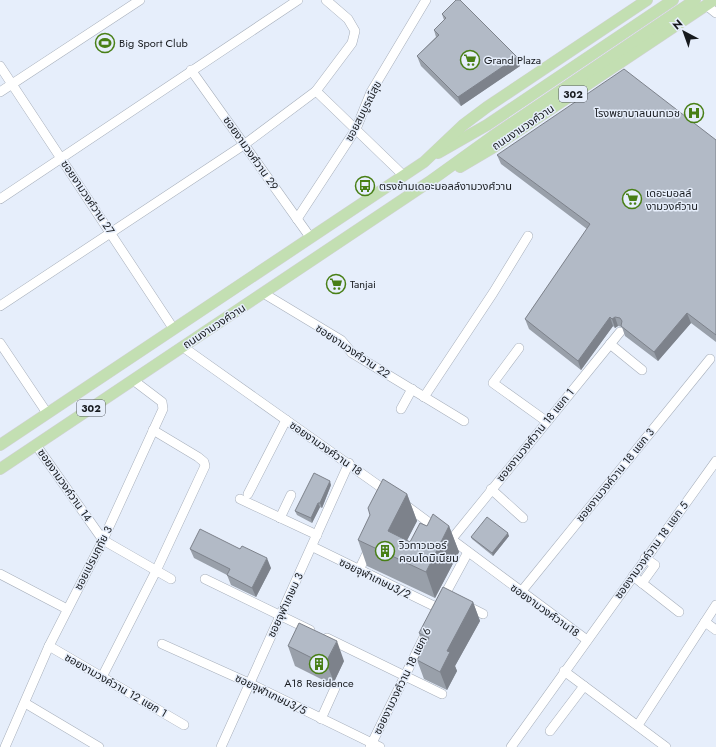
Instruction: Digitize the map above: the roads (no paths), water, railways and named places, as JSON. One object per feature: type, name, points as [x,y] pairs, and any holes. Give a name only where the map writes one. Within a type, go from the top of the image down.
[{"type":"main road","name":"ถนนงามวงศ์วาน","points":[[424,162],[463,125],[487,107],[647,0]]},
{"type":"main road","name":"ถนนงามวงศ์วาน","points":[[0,445],[403,175],[487,126],[673,0]]},
{"type":"main road","name":"ถนนงามวงศ์วาน","points":[[0,469],[429,182],[493,136],[695,0]]},
{"type":"main road","name":"ถนนงามวงศ์วาน","points":[[429,182],[494,147],[710,3]]},
{"type":"street","points":[[0,92],[140,0]]},
{"type":"street","points":[[0,199],[62,159],[191,70],[298,0]]},
{"type":"street","points":[[0,306],[245,144],[316,91],[352,43],[355,31],[348,19],[326,0]]},
{"type":"street","name":"ซอยสมบูรณ์สุข","points":[[297,219],[356,129],[371,92],[426,0]]},
{"type":"street","points":[[710,3],[716,13]]},
{"type":"street","name":"ซอยงามวงศ์วาน 27","points":[[0,66],[174,328]]},
{"type":"street","name":"ซอยงามวงศ์วาน 29","points":[[191,70],[310,237]]},
{"type":"street","points":[[316,91],[403,175]]},
{"type":"street","points":[[424,397],[509,269],[528,236]]},
{"type":"street","name":"ซอยงามวงศ์วาน 22","points":[[263,294],[341,340],[352,353],[464,421]]},
{"type":"street","name":"ซอยงามวงศ์วาน 18 แยก 1","points":[[451,540],[546,421],[620,332]]},
{"type":"street","points":[[0,343],[47,413]]},
{"type":"street","points":[[610,344],[642,370]]},
{"type":"street","name":"ซอยงามวงศ์วาน 18","points":[[183,347],[349,463],[468,552]]},
{"type":"street","points":[[519,348],[493,383],[546,421]]},
{"type":"street","name":"ซอยงามวงค์วาน 18 แยก 3","points":[[521,592],[710,359]]},
{"type":"street","name":"ซอยเปรมฤทัย 3","points":[[5,747],[66,609],[103,540],[163,406],[133,380]]},
{"type":"street","points":[[401,409],[412,389]]},
{"type":"street","points":[[286,420],[244,497],[280,518],[317,535]]},
{"type":"street","points":[[102,677],[156,571],[205,466],[204,462],[198,457],[153,430]]},
{"type":"street","name":"ซอยงามวงค์วาน 14","points":[[36,445],[103,540],[171,579]]},
{"type":"street","name":"ซอยงามวงค์วาน 18 แยก 5","points":[[587,640],[716,461]]},
{"type":"street","name":"ซอยจุฬาเกษม 3","points":[[221,747],[280,615],[313,547],[349,463]]},
{"type":"street","points":[[491,489],[523,518]]},
{"type":"street","points":[[280,518],[291,496]]},
{"type":"street","points":[[359,570],[374,539]]},
{"type":"street","name":"ซอยจุฬาเกษม3/2","points":[[313,547],[359,570],[435,615]]},
{"type":"street","name":"ซอยงามวงศ์วาน18","points":[[468,552],[587,640],[564,671]]},
{"type":"street","name":"ซอยงามวงศ์วาน 18 แยก 6","points":[[374,746],[435,615],[450,598],[468,552]]},
{"type":"street","points":[[642,583],[655,565],[645,558]]},
{"type":"street","points":[[0,574],[66,609]]},
{"type":"street","points":[[633,576],[679,612]]},
{"type":"street","points":[[205,579],[442,694]]},
{"type":"street","points":[[450,598],[483,614]]},
{"type":"street","points":[[638,725],[716,605]]},
{"type":"street","points":[[705,622],[716,630]]},
{"type":"street","name":"ซอยจุฬาเกษม3/5","points":[[162,644],[249,683],[374,746]]},
{"type":"street","name":"ซอยงามวงค์วาน 12 แยก 1","points":[[49,646],[184,725]]},
{"type":"street","points":[[511,747],[564,671],[666,747]]},
{"type":"street","points":[[550,731],[584,686]]},
{"type":"street","points":[[321,719],[335,688]]},
{"type":"street","points":[[25,703],[99,747]]},
{"type":"place","name":"Big Sport Club","points":[[105,43]]},
{"type":"place","name":"Grand Plaza","points":[[470,60]]},
{"type":"place","name":"โรงพยาบาลนนทเวช","points":[[694,113]]},
{"type":"place","name":"ตรงข้ามเดอะมอลล์งามวงศ์วาน","points":[[365,186]]},
{"type":"place","name":"เดอะมอลล์ งามวงศ์วาน","points":[[632,199]]},
{"type":"place","name":"Tanjai","points":[[336,284]]},
{"type":"place","name":"วิวทาวเวอร์ คอนโดมิเนียม","points":[[385,551]]},
{"type":"place","name":"A18 Residence","points":[[319,664]]}]
